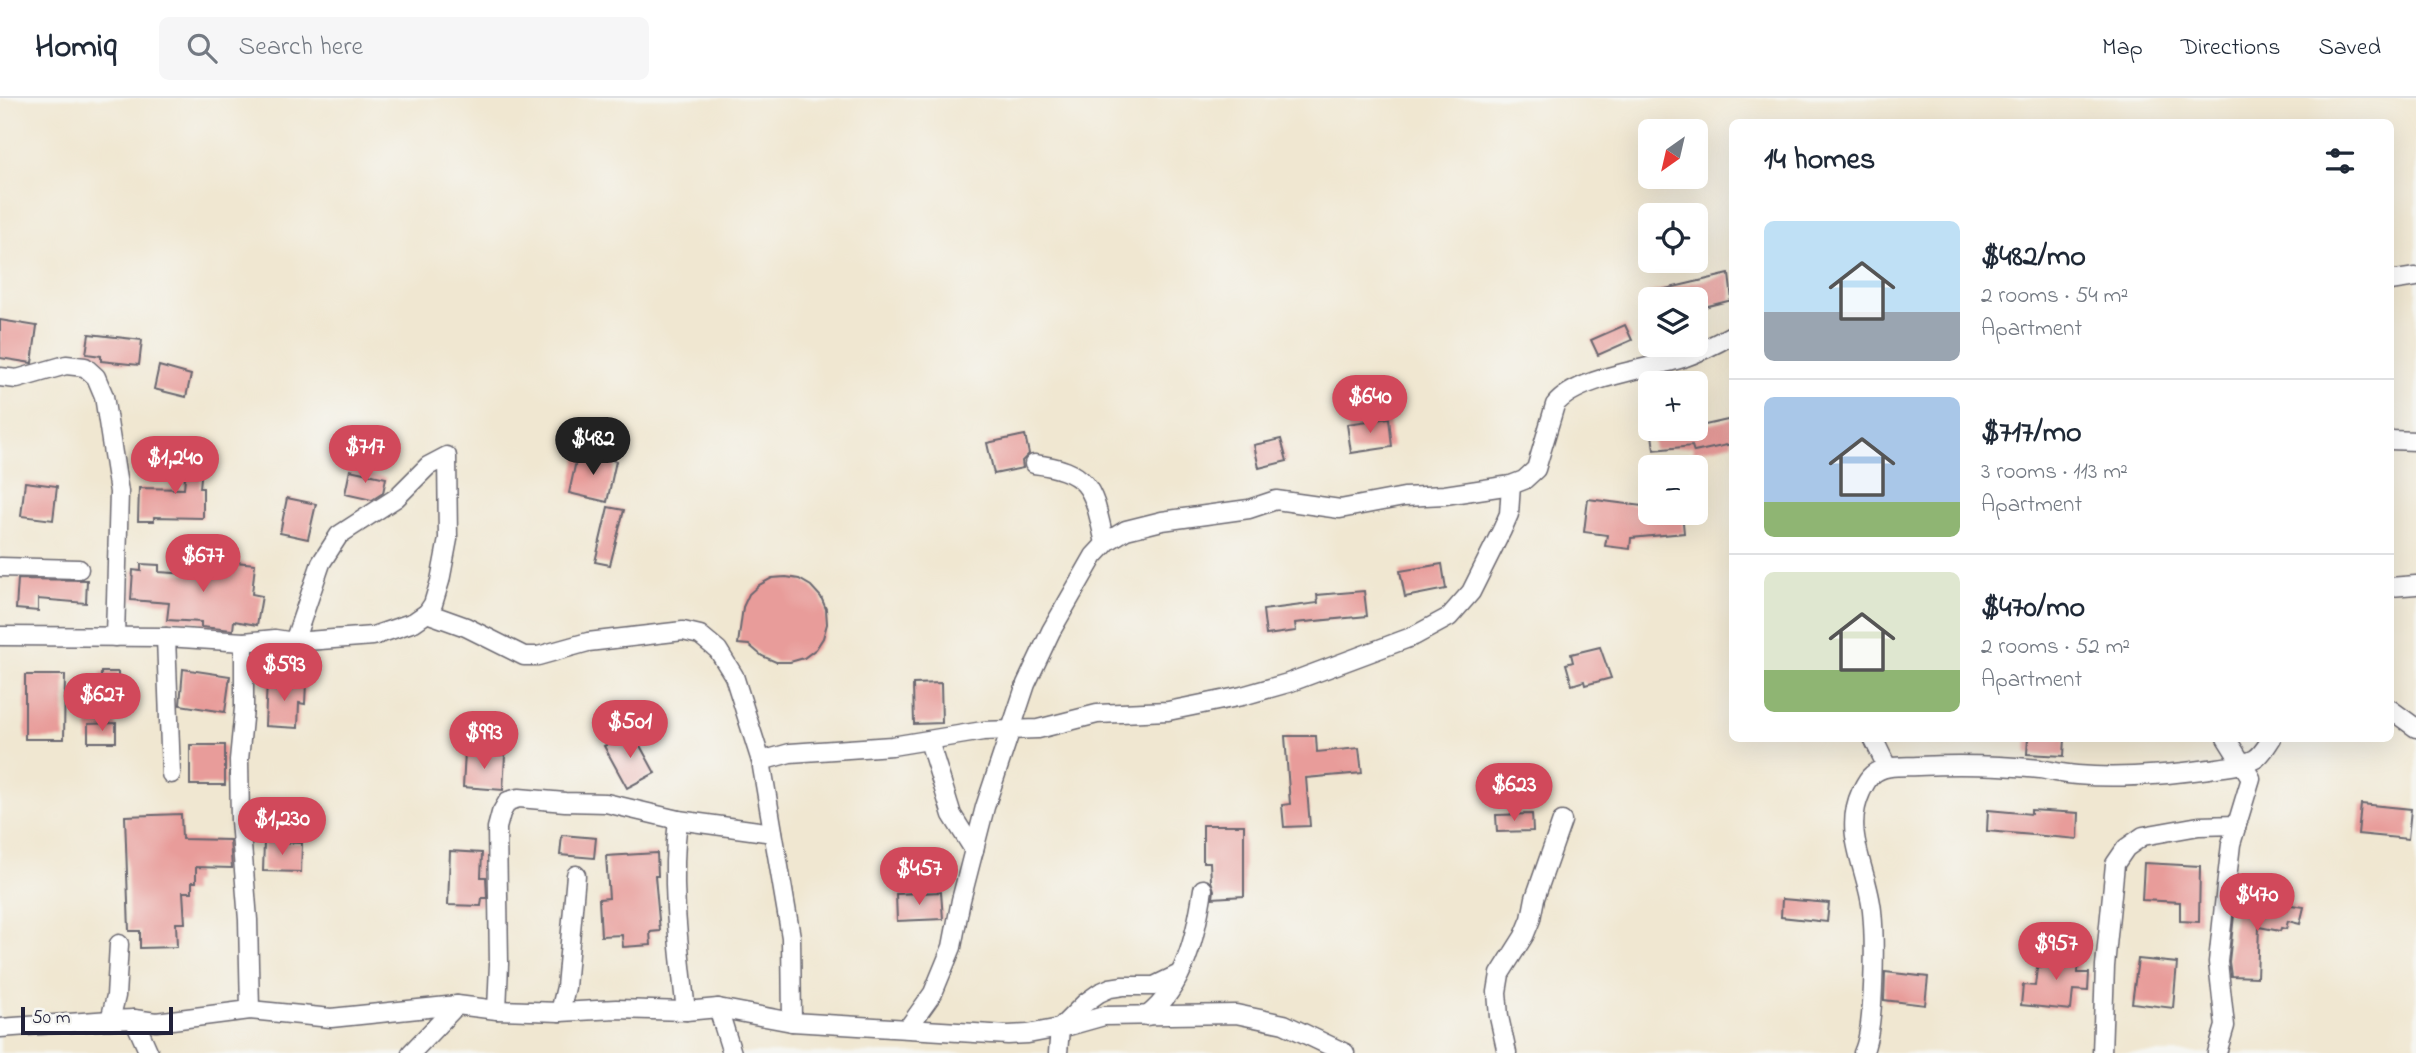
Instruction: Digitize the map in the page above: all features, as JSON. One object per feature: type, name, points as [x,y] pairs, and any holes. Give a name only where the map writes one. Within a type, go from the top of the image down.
[{"type":"street","points":[[2394,280],[2416,277]]},
{"type":"street","points":[[908,1028],[933,993],[948,957],[985,807],[1026,684],[1040,653],[1094,556],[1105,544],[1126,530],[1162,521],[1249,509],[1276,500],[1340,509],[1404,497],[1446,495],[1511,485],[1532,475],[1536,469],[1555,405],[1561,398],[1606,378],[1693,354],[1729,336]]},
{"type":"street","points":[[0,377],[16,379],[66,365],[85,367],[96,377],[104,396],[119,492],[115,637]]},
{"type":"street","points":[[2394,440],[2416,441]]},
{"type":"street","points":[[0,636],[166,637],[244,642],[275,639],[295,642],[373,636],[414,622],[433,604],[440,581],[448,539],[447,456],[428,466],[396,498],[339,535],[321,563],[295,642]]},
{"type":"street","points":[[1034,464],[1054,466],[1085,483],[1097,504],[1105,544]]},
{"type":"street","points":[[761,761],[790,753],[892,746],[984,731],[1038,729],[1097,714],[1168,711],[1264,690],[1335,665],[1434,626],[1458,610],[1471,592],[1509,514],[1511,485]]},
{"type":"street","points":[[0,567],[79,569]]},
{"type":"street","points":[[2394,587],[2416,585]]},
{"type":"street","points":[[427,612],[466,627],[514,654],[530,657],[596,640],[673,631],[700,635],[718,650],[734,676],[761,761],[791,937],[792,1022]]},
{"type":"street","points":[[166,637],[172,774]]},
{"type":"street","points":[[244,642],[244,708],[239,760],[250,1010]]},
{"type":"street","points":[[2394,712],[2416,728]]},
{"type":"street","points":[[929,741],[952,815],[974,850]]},
{"type":"street","points":[[1875,742],[1887,767]]},
{"type":"street","points":[[2217,1053],[2225,1026],[2218,972],[2231,844],[2251,778],[2229,742]]},
{"type":"street","points":[[1863,1053],[1869,1037],[1872,911],[1866,876],[1855,845],[1853,826],[1855,808],[1873,773],[1887,767],[1982,766],[2039,769],[2076,775],[2126,776],[2189,772],[2255,759],[2269,742]]},
{"type":"street","points":[[497,1010],[497,828],[508,801],[519,798],[606,803],[678,820],[773,833]]},
{"type":"street","points":[[678,820],[676,883],[685,1012]]},
{"type":"street","points":[[1507,1053],[1497,992],[1500,974],[1524,936],[1531,919],[1539,886],[1562,821]]},
{"type":"street","points":[[2102,1053],[2105,966],[2115,864],[2126,848],[2143,836],[2199,826],[2237,825]]},
{"type":"street","points":[[560,1012],[566,987],[576,876]]},
{"type":"street","points":[[1147,1016],[1175,985],[1198,923],[1203,889]]},
{"type":"street","points":[[110,1020],[116,996],[119,944]]},
{"type":"street","points":[[1058,1053],[1060,1028],[1099,993],[1124,986],[1154,986],[1179,974]]},
{"type":"street","points":[[411,1053],[457,1005]]},
{"type":"street","points":[[0,1028],[134,1019],[156,1022],[250,1010],[331,1018],[457,1005],[497,1010],[560,1012],[615,1009],[685,1012],[718,1008],[792,1022],[1008,1035],[1060,1028],[1104,1016],[1236,1014],[1284,1024],[1345,1053]]},
{"type":"street","points":[[718,1008],[732,1053]]},
{"type":"street","points":[[134,1019],[149,1053]]},
{"type":"building","points":[[1729,274],[1729,301],[1708,306],[1708,287],[1674,287]]},
{"type":"building","points":[[0,320],[37,326],[32,363],[0,358]]},
{"type":"building","points":[[1625,325],[1632,340],[1598,355],[1591,340]]},
{"type":"building","points":[[89,334],[142,340],[139,365],[101,361],[101,356],[86,354]]},
{"type":"building","points":[[159,366],[191,375],[186,397],[154,389]]},
{"type":"building","points":[[1389,418],[1392,447],[1351,453],[1347,424]]},
{"type":"building","points":[[1729,420],[1729,445],[1694,452],[1692,446],[1654,450],[1653,441],[1708,441],[1708,424]]},
{"type":"building","points":[[1025,435],[1029,454],[1022,461],[1023,468],[994,474],[987,443]]},
{"type":"building","points":[[1281,439],[1287,461],[1259,468],[1254,445]]},
{"type":"building","points":[[578,452],[616,461],[607,502],[569,493]]},
{"type":"building","points":[[187,453],[203,455],[200,488],[203,488],[203,518],[154,517],[154,521],[138,521],[139,488],[184,489]]},
{"type":"building","points":[[350,470],[386,478],[383,493],[372,500],[345,494]]},
{"type":"building","points":[[25,482],[57,486],[53,520],[21,516]]},
{"type":"building","points":[[287,498],[316,504],[308,539],[280,533]]},
{"type":"building","points":[[1588,499],[1638,505],[1638,525],[1683,525],[1684,533],[1631,538],[1630,549],[1605,546],[1607,535],[1584,532]]},
{"type":"building","points":[[608,507],[624,510],[610,565],[595,562]]},
{"type":"building","points":[[205,559],[255,564],[252,594],[262,596],[257,625],[234,621],[233,630],[201,627],[201,622],[167,620],[169,603],[131,600],[133,570],[141,571],[141,564],[159,565],[159,572],[204,575]]},
{"type":"building","points":[[1442,564],[1446,589],[1405,597],[1400,571]]},
{"type":"building","points":[[772,578],[799,579],[811,586],[821,597],[826,609],[827,624],[816,649],[804,658],[776,662],[762,656],[749,645],[738,644],[743,607],[749,594]]},
{"type":"building","points":[[18,579],[87,580],[86,603],[38,599],[38,611],[16,609]]},
{"type":"building","points":[[1364,591],[1367,616],[1295,623],[1296,631],[1266,635],[1263,610],[1318,603],[1317,595]]},
{"type":"building","points":[[1600,647],[1611,678],[1585,685],[1584,681],[1572,685],[1566,664],[1573,662],[1571,654]]},
{"type":"building","points":[[183,669],[230,676],[225,712],[180,705]]},
{"type":"building","points":[[101,672],[118,672],[118,706],[101,706]]},
{"type":"building","points":[[25,675],[65,675],[64,739],[25,739]]},
{"type":"building","points":[[267,680],[306,682],[305,704],[299,703],[298,728],[265,726]]},
{"type":"building","points":[[941,683],[942,723],[914,724],[913,684]]},
{"type":"building","points":[[116,723],[116,742],[88,742],[88,724]]},
{"type":"building","points":[[632,731],[655,773],[627,788],[604,746]]},
{"type":"building","points":[[1285,736],[1316,736],[1317,752],[1359,748],[1362,773],[1306,778],[1310,826],[1284,827],[1282,805],[1290,804]]},
{"type":"building","points":[[2028,742],[2065,742],[2064,756],[2027,754]]},
{"type":"building","points":[[190,745],[225,745],[225,785],[190,785]]},
{"type":"building","points":[[465,752],[505,755],[503,790],[463,787]]},
{"type":"building","points":[[2361,804],[2411,809],[2408,839],[2358,834]]},
{"type":"building","points":[[1988,810],[2031,814],[2031,810],[2079,813],[2078,839],[1987,831]]},
{"type":"building","points":[[181,814],[182,839],[230,840],[232,868],[196,867],[196,882],[192,882],[192,892],[183,892],[185,923],[176,923],[177,947],[140,948],[140,931],[129,931],[125,816]]},
{"type":"building","points":[[1532,814],[1533,831],[1497,832],[1496,815]]},
{"type":"building","points":[[1203,825],[1244,825],[1244,896],[1213,898],[1210,862],[1203,862]]},
{"type":"building","points":[[562,835],[596,838],[594,858],[560,855]]},
{"type":"building","points":[[264,842],[302,843],[301,872],[263,871]]},
{"type":"building","points":[[450,851],[482,853],[481,877],[486,877],[487,898],[482,898],[481,906],[448,905]]},
{"type":"building","points":[[657,853],[658,876],[655,876],[660,931],[650,932],[651,945],[623,947],[622,935],[601,936],[599,899],[609,898],[606,856]]},
{"type":"building","points":[[2144,863],[2200,866],[2199,922],[2180,921],[2180,902],[2142,900]]},
{"type":"building","points":[[941,892],[943,919],[897,921],[896,894]]},
{"type":"building","points":[[1782,899],[1829,903],[1827,922],[1781,917]]},
{"type":"building","points":[[2268,901],[2304,907],[2300,924],[2288,921],[2286,929],[2281,928],[2280,931],[2259,927],[2257,977],[2231,976],[2229,962],[2235,906],[2267,907]]},
{"type":"building","points":[[2042,951],[2079,954],[2078,973],[2089,973],[2088,991],[2073,990],[2071,1010],[2021,1005],[2023,985],[2035,986]]},
{"type":"building","points":[[2138,959],[2177,963],[2173,1008],[2132,1003]]},
{"type":"building","points":[[1885,972],[1928,977],[1925,1005],[1884,1000]]}]
